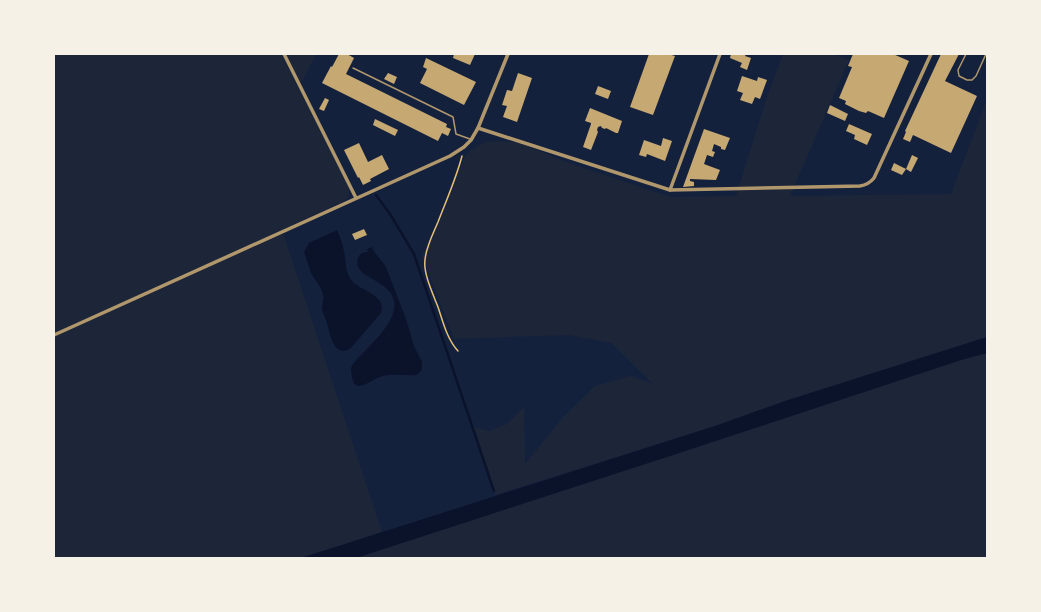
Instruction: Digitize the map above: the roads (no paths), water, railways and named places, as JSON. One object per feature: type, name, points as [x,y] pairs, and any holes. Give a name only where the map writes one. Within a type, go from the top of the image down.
[{"type":"street","points":[[284,54],[356,198]]},
{"type":"street","points":[[54,335],[450,156],[464,147],[471,140],[478,128],[508,54]]},
{"type":"street","points":[[670,190],[720,54]]},
{"type":"street","points":[[478,128],[670,190],[867,185],[874,178],[931,54]]},
{"type":"lane","points":[[966,54],[958,70],[959,76],[967,80],[972,80],[976,76],[986,54]]},
{"type":"lane","points":[[353,68],[453,117],[456,134],[471,140]]},
{"type":"waterway","points":[[376,195],[390,214],[414,254],[494,491]]}]
